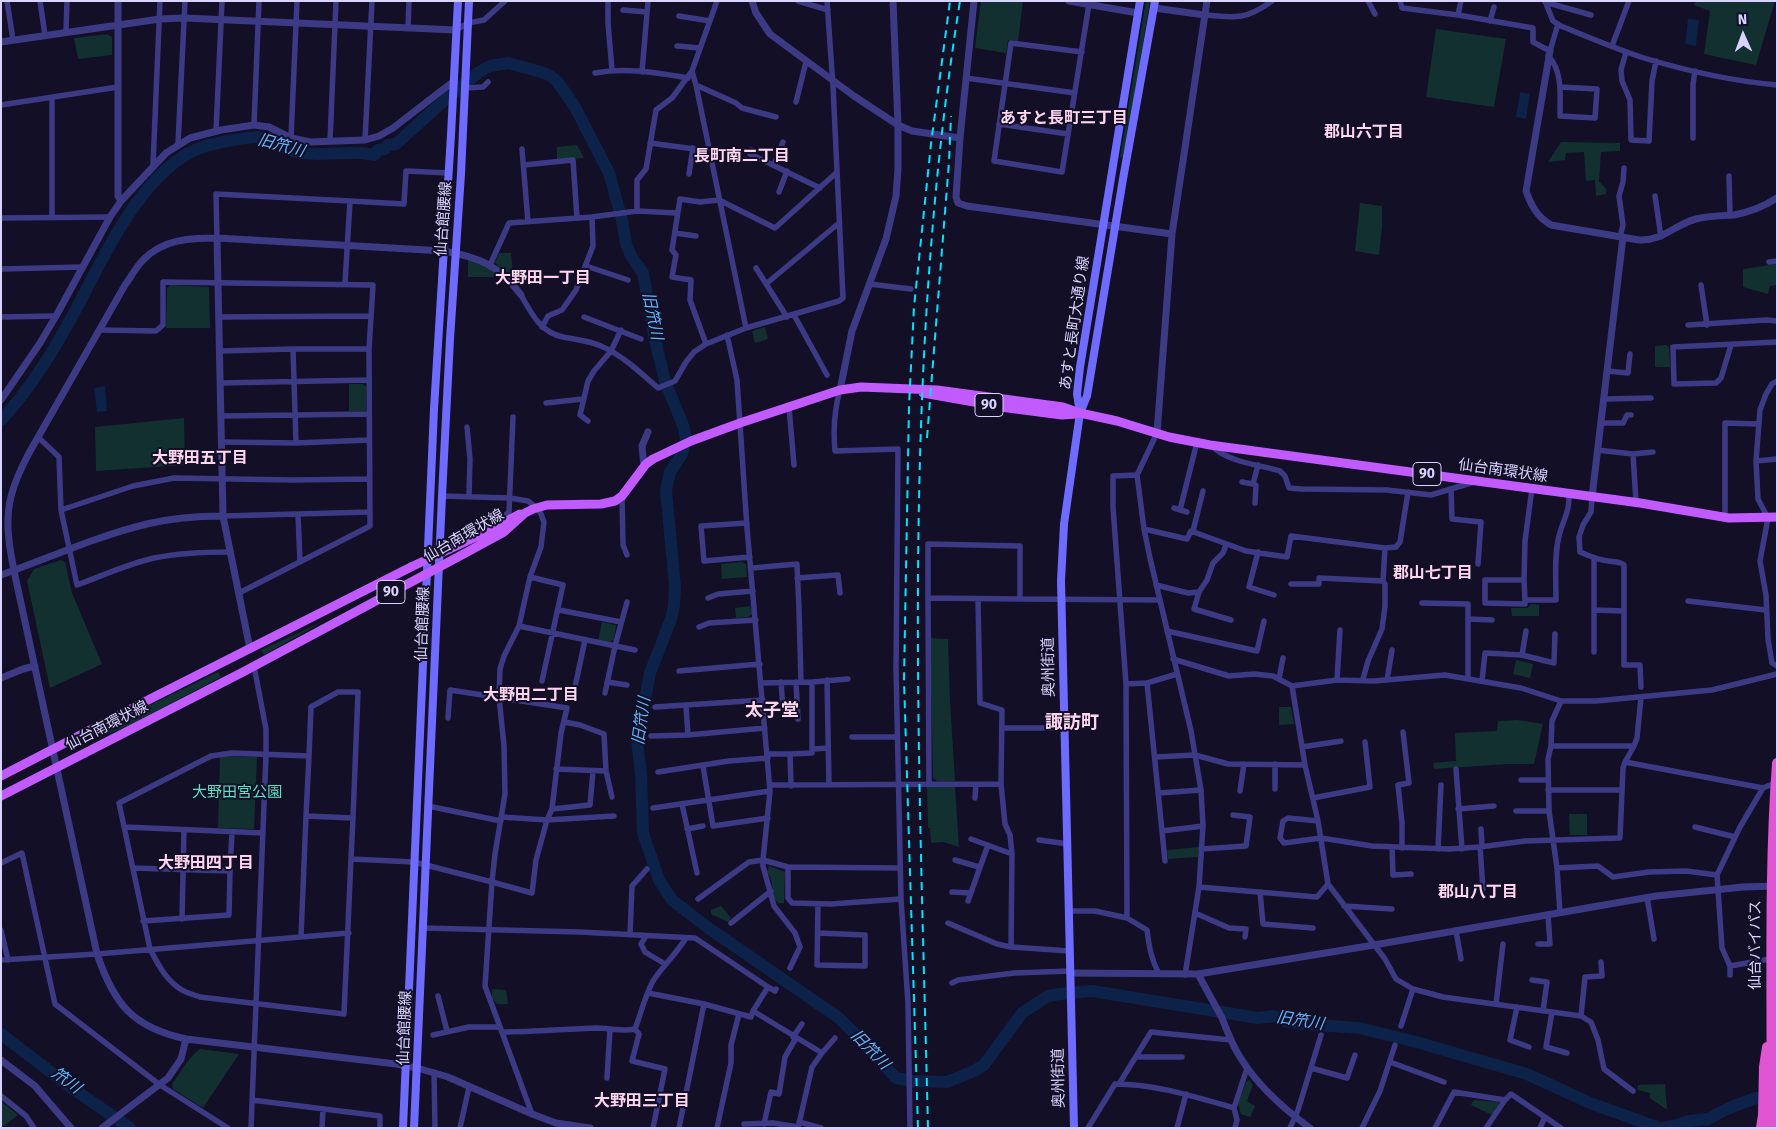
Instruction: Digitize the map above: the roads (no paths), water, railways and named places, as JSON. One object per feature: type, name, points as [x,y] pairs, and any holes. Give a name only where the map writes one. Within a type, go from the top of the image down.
[{"type":"highway","name":"仙台バイパス","points":[[1767,1115],[1777,763]]},
{"type":"highway","points":[[1761,1128],[1767,1115]]},
{"type":"highway","points":[[1767,1115],[1771,1128]]},
{"type":"main road","name":"仙台館腰線","points":[[403,1128],[434,410],[458,1]]},
{"type":"main road","name":"仙台館腰線","points":[[414,1128],[442,496],[469,1]]},
{"type":"main road","name":"あすと長町大通り線","points":[[1080,413],[1076,394],[1140,1]]},
{"type":"main road","name":"あすと長町大通り線","points":[[1080,413],[1087,396],[1155,5]]},
{"type":"main road","name":"仙台南環状線","points":[[622,496],[644,467],[653,459],[691,441],[840,390],[861,387],[937,390],[1063,407],[1080,413],[1197,442],[1636,502],[1725,517],[1772,518]]},
{"type":"main road","name":"奥州街道","points":[[1074,1128],[1061,600],[1064,524],[1080,413]]},
{"type":"main road","name":"90","points":[[525,513],[536,507],[547,505],[609,504],[622,496]]},
{"type":"main road","name":"仙台南環状線","points":[[1,776],[152,698],[478,536],[516,515],[525,513]]},
{"type":"main road","name":"仙台南環状線","points":[[1,796],[254,666],[504,532],[525,513]]},
{"type":"street","points":[[7,1],[13,40]]},
{"type":"street","points":[[40,1],[45,35]]},
{"type":"street","points":[[66,32],[67,1]]},
{"type":"street","points":[[118,1],[118,196],[122,201]]},
{"type":"street","points":[[153,165],[160,1]]},
{"type":"street","points":[[178,144],[185,1]]},
{"type":"street","points":[[216,131],[222,1]]},
{"type":"street","points":[[254,125],[259,1]]},
{"type":"street","points":[[291,138],[297,1]]},
{"type":"street","points":[[330,141],[336,1]]},
{"type":"street","points":[[365,140],[372,1]]},
{"type":"street","points":[[408,28],[409,1]]},
{"type":"street","points":[[1,42],[160,19],[184,18],[456,30],[468,23],[484,20],[504,1]]},
{"type":"street","points":[[608,1],[612,70]]},
{"type":"street","points":[[642,72],[648,1]]},
{"type":"street","points":[[638,211],[637,180],[646,169],[656,110],[672,98],[692,71],[717,1]]},
{"type":"street","points":[[752,1],[756,13],[770,34],[806,62],[898,125],[912,131],[960,138]]},
{"type":"street","points":[[798,1],[828,10]]},
{"type":"street","points":[[590,1128],[556,1122],[532,1114],[434,1072],[406,1066],[186,1039],[163,1033],[141,1022],[128,1012],[109,987],[97,954],[14,571],[8,520],[11,496],[19,472],[125,285],[143,260],[154,250],[185,239],[217,238],[444,251],[475,258],[490,265],[510,280],[534,318],[547,332],[562,337],[588,340],[611,351],[658,388],[673,383],[694,352],[706,344],[746,328],[839,301],[843,298],[828,1]]},
{"type":"street","points":[[893,1],[898,125],[896,196],[886,239],[852,331],[836,404],[833,428],[835,451],[898,449],[897,737],[901,899],[908,1003],[910,1128]]},
{"type":"street","points":[[974,1],[960,138],[956,197],[958,203],[967,206],[1172,234]]},
{"type":"street","points":[[1069,1],[1138,12]]},
{"type":"street","points":[[1184,975],[1199,887],[1203,826],[1201,790],[1191,732],[1144,528],[1137,475],[1157,433],[1172,234],[1207,1]]},
{"type":"street","points":[[1155,5],[1205,15],[1234,18],[1250,15],[1272,1]]},
{"type":"street","points":[[1368,1],[1375,14]]},
{"type":"street","points":[[1400,1],[1402,8],[1458,15],[1533,28],[1533,42],[1549,53],[1552,60],[1560,87],[1560,116],[1595,118],[1597,89],[1560,87]]},
{"type":"street","points":[[1458,15],[1461,1]]},
{"type":"street","points":[[1545,1],[1591,15]]},
{"type":"street","points":[[1545,1],[1553,21],[1626,52],[1728,79],[1777,85]]},
{"type":"street","points":[[1612,46],[1629,1]]},
{"type":"street","points":[[1082,52],[1011,43],[994,161],[1062,172],[1082,52],[1089,4]]},
{"type":"street","points":[[1490,21],[1494,7]]},
{"type":"street","points":[[623,10],[647,12]]},
{"type":"street","points":[[679,16],[710,21]]},
{"type":"street","points":[[1558,24],[1549,53],[1526,191],[1529,201],[1538,215],[1551,225],[1650,241],[1698,219],[1749,212],[1777,198]]},
{"type":"street","points":[[677,46],[700,48]]},
{"type":"street","points":[[1626,52],[1621,70],[1622,81],[1630,100],[1631,140],[1649,141],[1652,81],[1656,61]]},
{"type":"street","points":[[796,102],[806,62]]},
{"type":"street","points":[[595,73],[612,70],[688,78]]},
{"type":"street","points":[[692,71],[746,328]]},
{"type":"street","points":[[1693,138],[1693,84],[1695,71]]},
{"type":"street","points":[[966,78],[1075,93]]},
{"type":"street","points":[[465,91],[483,87],[488,82]]},
{"type":"street","points":[[2,399],[56,316],[110,217],[153,165],[178,144],[190,138],[216,131],[254,125],[269,127],[291,138],[310,142],[365,140],[379,136],[393,128],[443,87],[454,83]]},
{"type":"street","points":[[696,85],[736,103],[742,108],[776,117]]},
{"type":"street","points":[[1,105],[118,87]]},
{"type":"street","points":[[52,98],[52,216]]},
{"type":"street","points":[[999,124],[1068,134]]},
{"type":"street","points":[[774,165],[783,142]]},
{"type":"street","points":[[650,143],[709,151]]},
{"type":"street","points":[[689,174],[693,148]]},
{"type":"street","points":[[522,149],[528,222]]},
{"type":"street","points":[[751,150],[750,154],[820,188]]},
{"type":"street","points":[[524,165],[573,160],[577,218]]},
{"type":"street","points":[[1624,168],[1619,196],[1623,225],[1591,512],[1583,525],[1579,538],[1580,552],[1594,558],[1621,562],[1624,565],[1624,665],[1640,666],[1641,687]]},
{"type":"street","points":[[779,192],[787,171]]},
{"type":"street","points":[[250,650],[223,516],[216,194],[404,204],[406,172],[449,173]]},
{"type":"street","points":[[706,344],[690,300],[691,280],[672,278],[676,255],[672,250],[680,199],[700,202],[719,200],[774,228],[836,173]]},
{"type":"street","points":[[1729,176],[1730,215]]},
{"type":"street","points":[[1655,196],[1661,237]]},
{"type":"street","points":[[345,283],[350,202]]},
{"type":"street","points":[[490,265],[509,223],[592,217],[638,211],[677,213]]},
{"type":"street","points":[[1,218],[52,216],[110,217]]},
{"type":"street","points":[[542,327],[548,316],[562,310],[576,290],[593,246],[592,217]]},
{"type":"street","points":[[766,284],[839,223]]},
{"type":"street","points":[[675,233],[696,236]]},
{"type":"street","points":[[1769,262],[1777,261]]},
{"type":"street","points":[[586,266],[628,280]]},
{"type":"street","points":[[1,268],[83,267]]},
{"type":"street","points":[[756,268],[787,317]]},
{"type":"street","points":[[99,330],[156,331],[162,325],[163,282],[345,283],[374,285],[368,380],[370,526],[239,593]]},
{"type":"street","points":[[869,284],[911,289]]},
{"type":"street","points":[[1701,285],[1707,325]]},
{"type":"street","points":[[794,315],[827,375]]},
{"type":"street","points":[[1,317],[56,316]]},
{"type":"street","points":[[219,317],[372,316]]},
{"type":"street","points":[[584,317],[641,339]]},
{"type":"street","points":[[1688,325],[1777,321]]},
{"type":"street","points":[[588,421],[580,415],[588,381],[611,351],[621,330]]},
{"type":"street","points":[[727,335],[736,380],[764,728],[768,756],[770,788],[763,866],[774,906],[795,933],[800,947],[790,968]]},
{"type":"street","points":[[1731,346],[1721,378],[1716,383],[1674,384],[1673,347],[1731,346],[1777,342]]},
{"type":"street","points":[[293,349],[296,443]]},
{"type":"street","points":[[220,351],[369,349]]},
{"type":"street","points":[[1607,371],[1628,373],[1630,354]]},
{"type":"street","points":[[220,382],[368,380]]},
{"type":"street","points":[[1777,381],[1772,384],[1766,394],[1760,410],[1756,461],[1758,499],[1772,518],[1760,561],[1768,639],[1772,663],[1777,666]]},
{"type":"street","points":[[1,390],[2,399]]},
{"type":"street","points":[[1604,399],[1651,398]]},
{"type":"street","points":[[546,403],[583,399]]},
{"type":"street","points":[[789,407],[794,465]]},
{"type":"street","points":[[221,416],[369,414]]},
{"type":"street","points":[[1601,423],[1622,423],[1627,415],[1631,415]]},
{"type":"street","points":[[478,536],[509,512],[513,417]]},
{"type":"street","points":[[1725,517],[1725,423],[1758,424]]},
{"type":"street","points":[[467,427],[470,459],[469,496]]},
{"type":"street","points":[[644,467],[642,446],[648,432]]},
{"type":"street","points":[[38,437],[59,457],[61,510],[77,585],[154,558],[179,554],[230,552]]},
{"type":"street","points":[[222,442],[296,443],[369,440]]},
{"type":"street","points":[[1187,512],[1177,509],[1197,442]]},
{"type":"street","points":[[1210,444],[1218,452],[1225,455],[1280,471],[1285,476],[1289,488],[1388,490],[1431,495],[1479,481]]},
{"type":"street","points":[[1597,450],[1633,454],[1653,452]]},
{"type":"street","points":[[1633,454],[1636,502]]},
{"type":"street","points":[[1756,461],[1777,459]]},
{"type":"street","points":[[1253,484],[1258,465]]},
{"type":"street","points":[[1127,918],[1126,684],[1113,507],[1113,476],[1137,475]]},
{"type":"street","points":[[61,510],[134,486],[174,478],[369,479]]},
{"type":"street","points":[[1242,482],[1256,485],[1255,503]]},
{"type":"street","points":[[1524,580],[1485,580],[1485,603],[1525,604],[1525,541],[1532,488]]},
{"type":"street","points":[[1144,528],[1187,539],[1192,531],[1203,490]]},
{"type":"street","points":[[1451,490],[1452,519],[1481,522],[1478,564]]},
{"type":"street","points":[[1192,531],[1246,551],[1287,557],[1291,536],[1385,548],[1396,547],[1400,542],[1408,492]]},
{"type":"street","points":[[1525,600],[1556,600],[1556,563],[1559,536],[1569,509],[1569,494]]},
{"type":"street","points":[[442,496],[510,498],[531,502],[543,518],[541,547],[530,577],[519,626],[504,656],[500,669],[499,697],[504,746],[505,794],[492,882],[485,986],[532,1114]]},
{"type":"street","points":[[622,496],[623,545],[627,555]]},
{"type":"street","points":[[1,575],[147,524],[189,517],[370,512]]},
{"type":"street","points":[[298,514],[300,562]]},
{"type":"street","points":[[747,523],[701,526],[704,561],[750,557]]},
{"type":"street","points":[[929,784],[928,544],[1020,546],[1020,599]]},
{"type":"street","points":[[1226,544],[1224,553],[1212,563],[1207,580],[1199,592],[1194,609],[1231,620]]},
{"type":"street","points":[[1363,679],[1368,661],[1382,629],[1386,584],[1383,581],[1385,548]]},
{"type":"street","points":[[1258,552],[1249,587],[1274,595]]},
{"type":"street","points":[[1594,558],[1594,652]]},
{"type":"street","points":[[752,568],[797,564],[798,718]]},
{"type":"street","points":[[798,578],[838,575],[840,593]]},
{"type":"street","points":[[530,577],[563,585],[542,681]]},
{"type":"street","points":[[1291,584],[1319,584],[1319,578],[1383,581]]},
{"type":"street","points":[[1156,585],[1188,592],[1199,592]]},
{"type":"street","points":[[708,598],[718,594],[753,591]]},
{"type":"street","points":[[928,598],[1160,600]]},
{"type":"street","points":[[978,599],[980,703],[1002,710],[1001,784],[1005,824],[1010,835],[1012,854],[1011,947]]},
{"type":"street","points":[[1688,601],[1766,610]]},
{"type":"street","points":[[605,693],[614,646],[627,602]]},
{"type":"street","points":[[1422,603],[1468,604],[1468,679]]},
{"type":"street","points":[[559,610],[621,622]]},
{"type":"street","points":[[1594,610],[1624,611]]},
{"type":"street","points":[[1468,619],[1492,620]]},
{"type":"street","points":[[700,627],[708,624],[756,620]]},
{"type":"street","points":[[1167,631],[1257,652],[1264,621]]},
{"type":"street","points":[[519,626],[635,650]]},
{"type":"street","points":[[1337,680],[1340,630]]},
{"type":"street","points":[[1522,655],[1526,631]]},
{"type":"street","points":[[1482,682],[1484,654],[1522,655],[1554,663],[1555,634]]},
{"type":"street","points":[[575,687],[585,640]]},
{"type":"street","points":[[1387,680],[1392,650]]},
{"type":"street","points":[[1279,679],[1283,658]]},
{"type":"street","points":[[1173,659],[1229,676],[1273,676],[1292,686],[1337,680],[1363,679],[1374,681],[1445,675],[1521,688],[1561,701],[1596,701],[1712,690],[1777,674]]},
{"type":"street","points":[[679,671],[760,664]]},
{"type":"street","points":[[1,678],[35,666]]},
{"type":"street","points":[[251,1128],[266,755],[266,730],[254,666]]},
{"type":"street","points":[[1126,684],[1148,683],[1177,674]]},
{"type":"street","points":[[761,683],[848,679]]},
{"type":"street","points":[[827,680],[830,785]]},
{"type":"street","points":[[607,682],[627,685]]},
{"type":"street","points":[[782,682],[783,709]]},
{"type":"street","points":[[658,772],[768,756],[812,753],[812,682]]},
{"type":"street","points":[[1148,683],[1165,861]]},
{"type":"street","points":[[1292,686],[1328,884],[1385,958],[1396,979],[1413,989],[1443,997],[1581,1016],[1591,1022],[1598,1040],[1604,1070],[1633,1091]]},
{"type":"street","points":[[351,859],[425,864],[532,893],[536,860],[552,809],[561,733],[567,708],[450,690],[448,718]]},
{"type":"street","points":[[302,937],[311,707],[338,692],[358,692],[344,1014],[200,997],[182,990],[169,980],[150,949],[119,802],[211,756],[232,753],[309,756]]},
{"type":"street","points":[[1318,821],[1288,818],[1283,821],[1280,838],[1284,842],[1321,838],[1372,846],[1462,849],[1525,841],[1620,838],[1625,762],[1637,738],[1641,697]]},
{"type":"street","points":[[655,707],[763,700]]},
{"type":"street","points":[[1560,912],[1557,868],[1549,811],[1548,759],[1551,746],[1552,721],[1561,701]]},
{"type":"street","points":[[686,706],[688,735]]},
{"type":"street","points":[[564,722],[580,725],[604,734],[606,771],[612,796]]},
{"type":"street","points":[[652,736],[688,735],[764,728]]},
{"type":"street","points":[[1002,728],[1064,728]]},
{"type":"street","points":[[858,730],[855,737],[897,737]]},
{"type":"street","points":[[1402,848],[1402,823],[1398,785],[1409,783],[1403,732]]},
{"type":"street","points":[[1302,747],[1341,740]]},
{"type":"street","points":[[1313,798],[1370,787],[1365,742]]},
{"type":"street","points":[[1551,746],[1634,746]]},
{"type":"street","points":[[813,749],[828,748]]},
{"type":"street","points":[[790,754],[791,786]]},
{"type":"street","points":[[1155,757],[1195,755],[1228,764],[1305,764]]},
{"type":"street","points":[[1625,762],[1763,788],[1775,783]]},
{"type":"street","points":[[1240,791],[1244,764]]},
{"type":"street","points":[[1275,764],[1275,789]]},
{"type":"street","points":[[703,766],[713,826],[768,818]]},
{"type":"street","points":[[1456,768],[1462,849]]},
{"type":"street","points":[[556,769],[606,771]]},
{"type":"street","points":[[552,809],[590,805],[593,771]]},
{"type":"street","points":[[1521,780],[1548,780]]},
{"type":"street","points":[[974,798],[976,784]]},
{"type":"street","points":[[653,808],[791,786],[1001,784]]},
{"type":"street","points":[[1438,849],[1441,785]]},
{"type":"street","points":[[1730,975],[1730,966],[1722,948],[1717,875],[1735,837],[1763,788]]},
{"type":"street","points":[[1158,794],[1201,790]]},
{"type":"street","points":[[1548,790],[1622,790]]},
{"type":"street","points":[[682,804],[697,873]]},
{"type":"street","points":[[428,806],[502,819],[547,820],[614,816]]},
{"type":"street","points":[[1458,809],[1494,806]]},
{"type":"street","points":[[1516,811],[1549,811]]},
{"type":"street","points":[[1201,849],[1246,846],[1250,817],[1233,814]]},
{"type":"street","points":[[306,816],[353,818]]},
{"type":"street","points":[[687,829],[703,826]]},
{"type":"street","points":[[1162,831],[1203,826]]},
{"type":"street","points":[[125,827],[263,834]]},
{"type":"street","points":[[1694,827],[1735,837]]},
{"type":"street","points":[[1481,829],[1483,890]]},
{"type":"street","points":[[182,918],[184,830]]},
{"type":"street","points":[[143,921],[228,914],[232,832]]},
{"type":"street","points":[[971,839],[1012,854]]},
{"type":"street","points":[[1039,840],[1068,844]]},
{"type":"street","points":[[968,901],[988,845]]},
{"type":"street","points":[[1392,847],[1393,875],[1410,874]]},
{"type":"street","points":[[1,863],[22,853],[55,1004],[160,1085],[228,1128]]},
{"type":"street","points":[[698,899],[749,862],[763,860],[788,867],[900,868]]},
{"type":"street","points":[[955,860],[980,867]]},
{"type":"street","points":[[1557,868],[1598,866],[1613,877],[1649,872],[1686,871],[1717,875]]},
{"type":"street","points":[[788,867],[788,898],[792,903],[818,904],[901,899]]},
{"type":"street","points":[[132,868],[230,871]]},
{"type":"street","points":[[630,935],[632,886],[647,869]]},
{"type":"street","points":[[1199,887],[1317,897],[1328,884]]},
{"type":"street","points":[[952,983],[958,980],[1014,974],[1198,974],[1647,897],[1743,887],[1774,886]]},
{"type":"street","points":[[731,923],[770,892]]},
{"type":"street","points":[[952,892],[970,892]]},
{"type":"street","points":[[1260,892],[1263,924],[1313,928]]},
{"type":"street","points":[[1647,897],[1654,939]]},
{"type":"street","points":[[818,904],[817,964],[865,966],[866,935],[818,933]]},
{"type":"street","points":[[1344,906],[1392,908]]},
{"type":"street","points":[[1070,911],[1095,912],[1127,918],[1147,930],[1152,962],[1159,974]]},
{"type":"street","points":[[1195,914],[1229,928],[1246,929],[1245,936]]},
{"type":"street","points":[[1538,944],[1550,944],[1548,915]]},
{"type":"street","points":[[948,923],[997,944],[1011,947],[1070,951]]},
{"type":"street","points":[[423,928],[695,938],[775,992],[776,989]]},
{"type":"street","points":[[1,930],[5,960],[348,933]]},
{"type":"street","points":[[1456,931],[1461,959]]},
{"type":"street","points":[[646,936],[641,944],[645,952],[665,964]]},
{"type":"street","points":[[635,1029],[654,980],[665,964],[679,950],[686,938]]},
{"type":"street","points":[[1496,1004],[1503,944]]},
{"type":"street","points":[[1730,966],[1770,959]]},
{"type":"street","points":[[1581,1016],[1585,977],[1602,976],[1601,962]]},
{"type":"street","points":[[1198,974],[1247,1068],[1295,1117],[1310,1128]]},
{"type":"street","points":[[1532,980],[1547,982],[1543,1011]]},
{"type":"street","points":[[648,993],[704,1004],[750,1017],[768,987]]},
{"type":"street","points":[[1401,1026],[1413,989]]},
{"type":"street","points":[[438,996],[447,1031]]},
{"type":"street","points":[[679,1128],[704,1004]]},
{"type":"street","points":[[1508,1047],[1517,1007]]},
{"type":"street","points":[[753,1011],[822,1053]]},
{"type":"street","points":[[1552,1012],[1546,1046],[1568,1053]]},
{"type":"street","points":[[717,1128],[731,1063],[731,1045],[739,1014]]},
{"type":"street","points":[[764,1124],[771,1092],[779,1094],[785,1057],[802,1024]]},
{"type":"street","points":[[433,1035],[469,1027],[538,1032],[567,1029],[635,1029]]},
{"type":"street","points":[[607,1078],[610,1029]]},
{"type":"street","points":[[635,1029],[639,1034],[632,1061],[665,1068],[653,1128]]},
{"type":"street","points":[[1119,1084],[1151,1032],[1231,1040]]},
{"type":"street","points":[[1290,1128],[1321,1035]]},
{"type":"street","points":[[799,1125],[812,1068],[835,1038]]},
{"type":"street","points":[[102,1128],[168,1078],[181,1059],[186,1039]]},
{"type":"street","points":[[1510,1040],[1529,1047]]},
{"type":"street","points":[[1362,1128],[1380,1091],[1395,1045]]},
{"type":"street","points":[[1311,1068],[1347,1078],[1355,1055]]},
{"type":"street","points":[[1136,1057],[1182,1057]]},
{"type":"street","points":[[1,1060],[35,1086],[71,1128]]},
{"type":"street","points":[[1390,1062],[1444,1082]]},
{"type":"street","points":[[1235,1128],[1237,1120],[1234,1108],[1247,1068]]},
{"type":"street","points":[[434,1072],[435,1128]]},
{"type":"street","points":[[1088,1128],[1115,1084],[1142,1085],[1186,1094],[1234,1108]]},
{"type":"street","points":[[460,1128],[469,1087]]},
{"type":"street","points":[[1434,1128],[1454,1092],[1505,1100]]},
{"type":"street","points":[[1177,1128],[1186,1094]]},
{"type":"street","points":[[1486,1128],[1511,1094],[1561,1128]]},
{"type":"street","points":[[1,1096],[26,1116],[34,1128]]},
{"type":"street","points":[[252,1100],[380,1116],[380,1128]]},
{"type":"street","points":[[322,1128],[323,1109]]},
{"type":"street","points":[[1540,1128],[1545,1117]]},
{"type":"street","points":[[744,1124],[799,1125],[821,1128]]},
{"type":"water","points":[[1688,19],[1699,20],[1696,46],[1685,44]]},
{"type":"water","points":[[1520,92],[1530,94],[1526,119],[1516,117]]},
{"type":"water","points":[[105,386],[107,411],[97,412],[94,388]]},
{"type":"waterway","name":"旧笊川","points":[[1,420],[32,383],[50,355],[108,248],[135,205],[168,168],[187,154],[216,143],[257,137],[267,139],[291,151],[303,153],[375,155],[378,150],[385,149],[388,145],[396,144],[439,105],[479,72],[490,66],[508,63],[549,75],[557,81],[575,107],[609,173],[622,220],[626,244],[631,256],[643,273],[654,336],[665,381],[684,428],[686,440],[682,454],[670,472],[666,490],[675,587],[674,605],[671,619],[650,673],[637,741],[641,774],[643,833],[659,880],[672,900],[707,927],[839,1018],[896,1078],[913,1081],[947,1082],[974,1071],[984,1065],[1022,1013],[1048,996],[1092,991],[1258,1018],[1274,1016],[1285,1021],[1303,1024],[1359,1028],[1416,1042],[1527,1074],[1590,1103],[1659,1128],[1708,1119],[1729,1108],[1756,1098],[1777,1096]]},
{"type":"waterway","name":"笊川","points":[[1,1034],[69,1086],[130,1128]]},
{"type":"railway","points":[[918,1128],[904,680],[909,406],[914,307],[931,144],[950,1]]},
{"type":"railway","points":[[928,1128],[918,705],[918,563],[921,422],[928,282],[941,141],[960,1]]},
{"type":"railway","points":[[927,438],[951,116]]},
{"type":"district","name":"あすと長町三丁目","points":[[1064,119]]},
{"type":"district","name":"郡山六丁目","points":[[1364,133]]},
{"type":"district","name":"長町南二丁目","points":[[742,157]]},
{"type":"district","name":"大野田一丁目","points":[[543,279]]},
{"type":"district","name":"大野田五丁目","points":[[200,459]]},
{"type":"district","name":"郡山七丁目","points":[[1433,574]]},
{"type":"district","name":"大野田二丁目","points":[[531,696]]},
{"type":"district","name":"太子堂","points":[[772,711]]},
{"type":"district","name":"諏訪町","points":[[1072,723]]},
{"type":"district","name":"大野田四丁目","points":[[206,864]]},
{"type":"district","name":"郡山八丁目","points":[[1478,893]]},
{"type":"district","name":"大野田三丁目","points":[[642,1102]]},
{"type":"park label","name":"大野田宮公園","points":[[237,793]]}]
